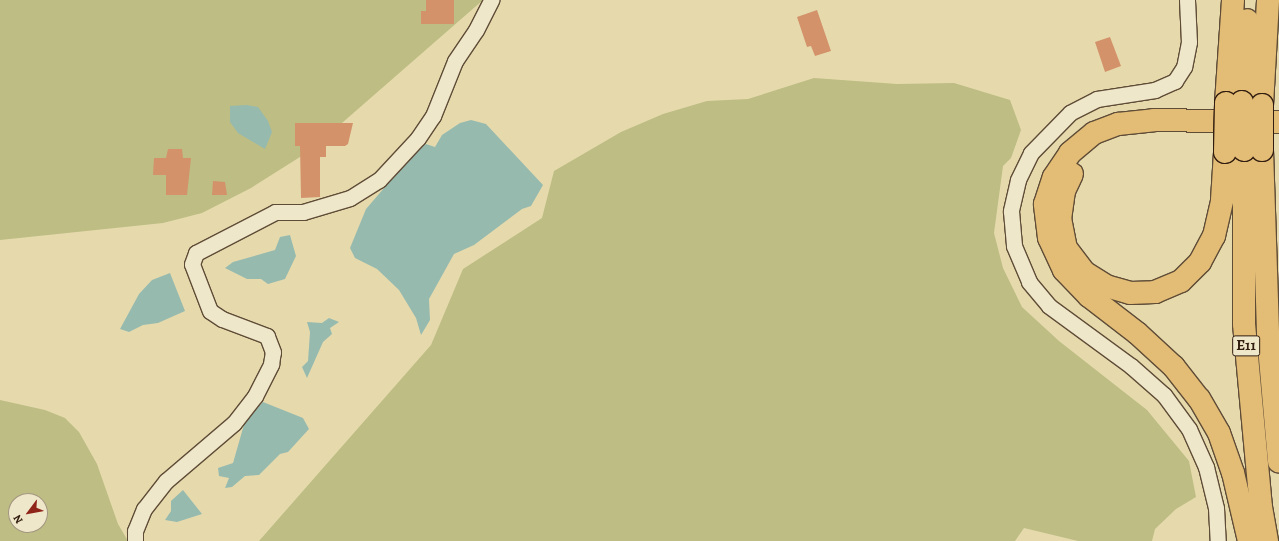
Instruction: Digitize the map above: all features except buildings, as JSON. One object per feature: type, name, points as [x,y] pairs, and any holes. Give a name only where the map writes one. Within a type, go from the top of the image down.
[{"type":"highway","points":[[1233,0],[1243,104],[1244,151],[1222,200],[1214,236],[1200,262],[1181,281],[1155,292],[1130,294],[1106,286],[1084,272],[1066,248],[1060,218],[1064,191],[1076,166],[1096,148],[1127,136],[1161,132],[1279,135]]},
{"type":"highway","name":"E11","points":[[1248,0],[1243,104],[1244,324],[1262,507],[1267,541]]},
{"type":"highway","name":"E11","points":[[1243,104],[1268,0]]},
{"type":"highway","points":[[1249,541],[1228,460],[1219,433],[1200,399],[1174,367],[1137,333],[1089,296],[1064,270],[1049,238],[1045,204],[1054,177],[1070,153],[1094,133],[1118,124],[1154,120],[1279,122]]},
{"type":"highway","name":"E11","points":[[1244,151],[1268,335],[1279,462]]},
{"type":"street","points":[[136,541],[135,531],[144,509],[166,481],[234,423],[255,396],[271,364],[273,352],[267,336],[222,319],[210,311],[192,264],[196,253],[275,212],[303,212],[350,198],[379,180],[418,138],[433,116],[455,61],[476,30],[491,0]]},
{"type":"street","points":[[1187,0],[1189,42],[1184,66],[1175,81],[1155,90],[1097,99],[1070,113],[1031,153],[1018,180],[1011,211],[1014,246],[1029,282],[1049,306],[1130,366],[1164,395],[1189,429],[1206,467],[1216,508],[1218,541]]},
{"type":"green space","points":[[0,0],[483,0],[311,150],[251,188],[202,213],[163,223],[0,240]]},
{"type":"green space","points":[[814,78],[897,84],[954,83],[1010,100],[1021,130],[1011,158],[1003,166],[994,233],[1003,268],[1022,307],[1059,341],[1147,410],[1189,461],[1196,497],[1176,509],[1155,529],[1152,541],[1078,541],[1024,528],[1015,541],[259,541],[431,345],[463,269],[542,218],[554,171],[621,132],[663,114],[707,101],[748,99]]},
{"type":"green space","points":[[0,400],[45,410],[65,418],[79,432],[97,464],[118,524],[128,541],[0,541]]},
{"type":"water","points":[[247,105],[258,107],[268,121],[272,132],[265,149],[238,133],[230,122],[230,106]]},
{"type":"water","points":[[471,120],[486,124],[543,185],[531,206],[522,209],[474,245],[454,254],[429,299],[430,320],[421,335],[416,318],[399,290],[377,269],[355,258],[350,248],[366,209],[415,152],[426,144],[435,147],[442,135],[460,123]]},
{"type":"water","points":[[290,235],[296,256],[285,279],[268,284],[261,279],[247,279],[225,268],[233,262],[275,250],[280,237]]},
{"type":"water","points":[[170,273],[185,311],[158,323],[143,325],[129,332],[120,329],[139,294],[152,280]]},
{"type":"water","points":[[329,318],[339,322],[330,328],[332,334],[323,342],[307,378],[302,367],[308,361],[310,332],[307,322],[322,323]]},
{"type":"water","points":[[263,402],[303,418],[309,429],[288,452],[280,454],[259,475],[245,476],[232,487],[225,488],[229,478],[219,476],[218,468],[233,463],[245,421]]},
{"type":"water","points":[[183,490],[202,514],[177,522],[165,520],[171,511],[171,501]]}]
